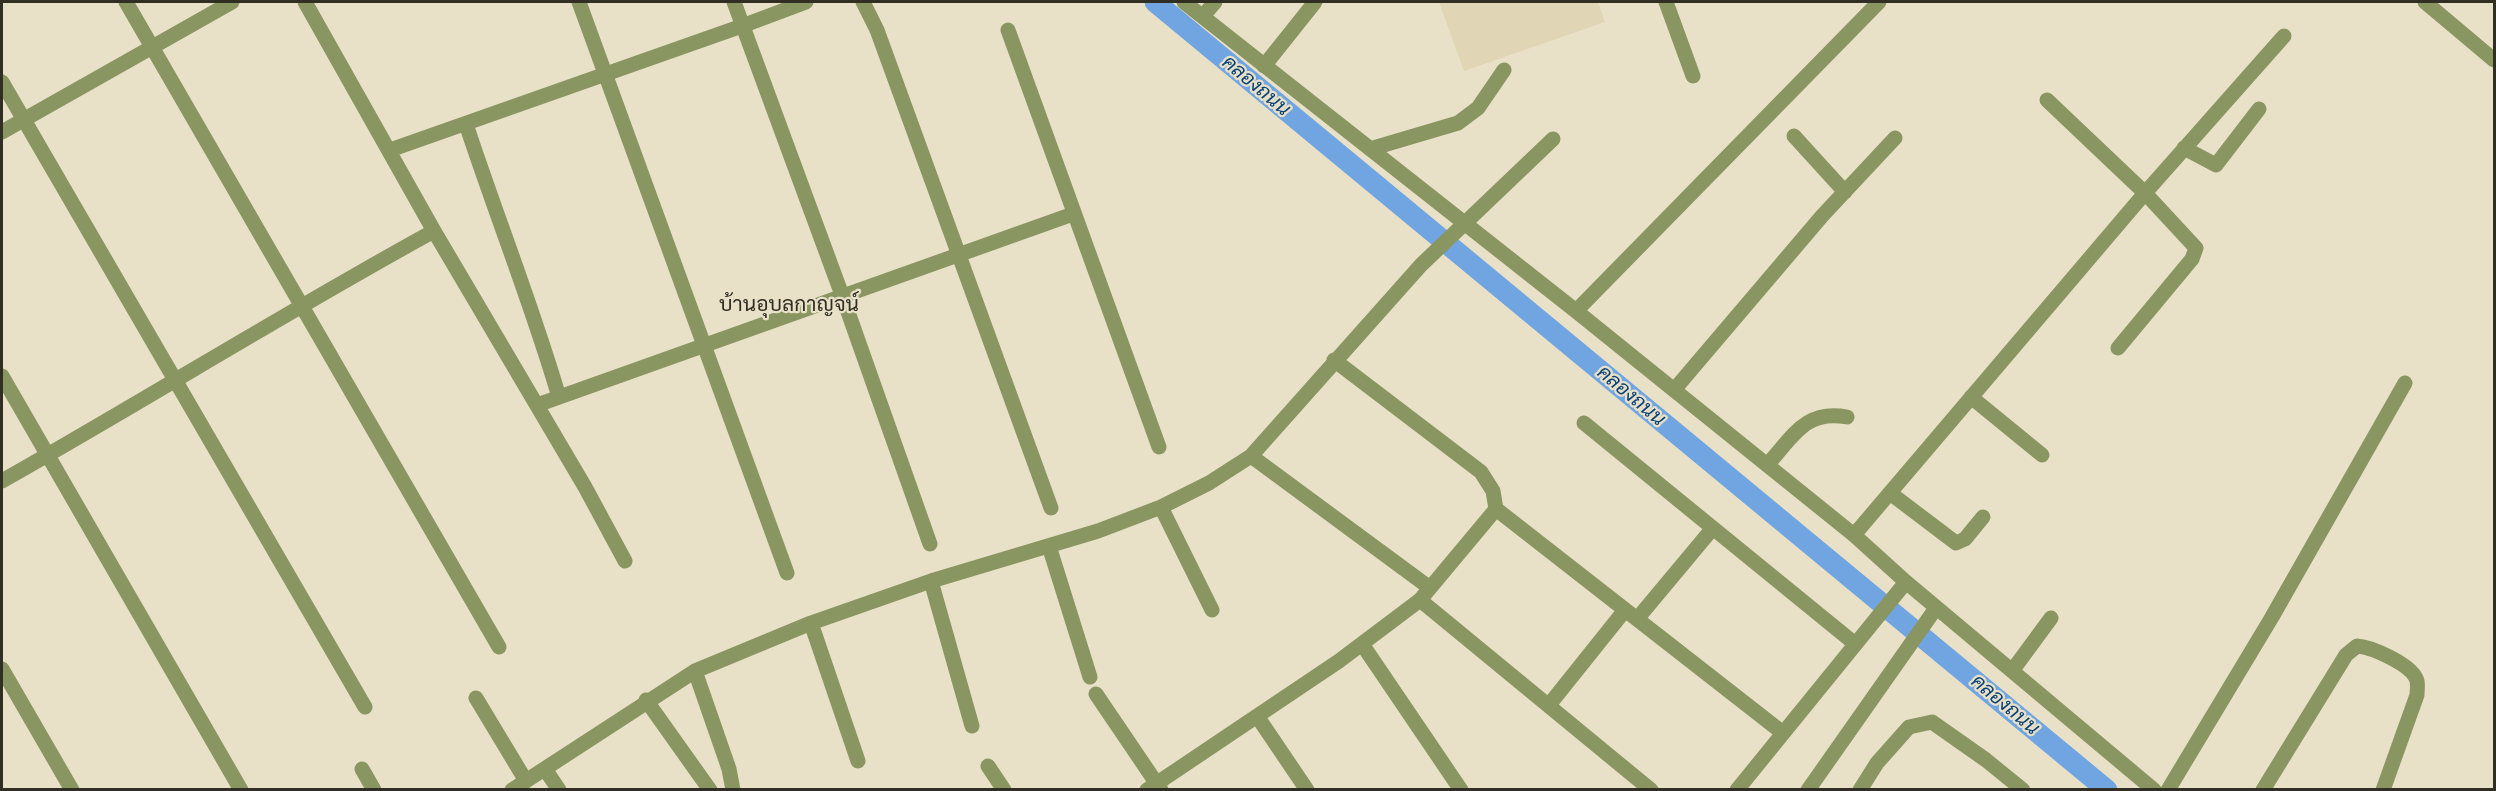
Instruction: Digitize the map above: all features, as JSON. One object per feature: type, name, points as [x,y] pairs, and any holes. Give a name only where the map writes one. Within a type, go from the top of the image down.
[{"type":"street","points":[[126,2],[500,647]]},
{"type":"street","points":[[2,132],[23,118],[232,2]]},
{"type":"street","points":[[305,2],[434,231],[537,405],[625,561]]},
{"type":"street","points":[[579,2],[703,348],[787,573]]},
{"type":"street","points":[[734,2],[843,295],[930,544]]},
{"type":"street","points":[[390,150],[806,2]]},
{"type":"street","points":[[863,2],[877,30],[1051,508]]},
{"type":"street","points":[[1184,2],[1370,149],[1457,229],[1576,311],[1854,535],[1901,588],[1936,609],[2154,789]]},
{"type":"street","points":[[1203,16],[1215,2]]},
{"type":"street","points":[[1264,66],[1315,2]]},
{"type":"street","points":[[1665,2],[1693,76]]},
{"type":"street","points":[[1576,311],[1879,2]]},
{"type":"street","points":[[2425,2],[2494,60]]},
{"type":"street","points":[[1008,30],[1159,447]]},
{"type":"street","points":[[1854,535],[2145,193],[2284,36]]},
{"type":"street","points":[[1370,149],[1458,123],[1478,108],[1504,70]]},
{"type":"street","points":[[2,82],[174,382],[365,707]]},
{"type":"street","points":[[2047,100],[2145,193],[2196,248],[2192,259],[2118,348]]},
{"type":"street","points":[[2184,148],[2216,165],[2259,109]]},
{"type":"street","points":[[466,124],[506,246],[542,337],[559,397]]},
{"type":"street","points":[[1794,136],[1845,192]]},
{"type":"street","points":[[1674,390],[1845,192],[1895,138]]},
{"type":"street","points":[[512,789],[646,700],[695,671],[811,623],[931,581],[1049,546],[1161,507],[1209,483],[1251,456],[1334,360],[1421,265],[1553,139]]},
{"type":"street","points":[[537,405],[703,348],[843,295],[1073,214]]},
{"type":"street","points":[[2,481],[174,382],[301,304],[434,231]]},
{"type":"street","points":[[1334,360],[1481,472],[1493,491],[1496,509],[1782,733]]},
{"type":"street","points":[[2,376],[241,789]]},
{"type":"street","points":[[2168,789],[2272,616],[2405,383]]},
{"type":"street","points":[[1971,397],[2042,455]]},
{"type":"street","points":[[1767,465],[1806,423],[1818,416],[1830,414],[1847,417]]},
{"type":"street","points":[[1584,423],[1713,528],[1858,639]]},
{"type":"street","points":[[1251,456],[1430,588]]},
{"type":"street","points":[[1890,493],[1956,543],[1965,539],[1983,517]]},
{"type":"street","points":[[1161,507],[1212,610]]},
{"type":"street","points":[[1096,694],[1155,787],[1362,644],[1420,600],[1496,509]]},
{"type":"street","points":[[1548,705],[1713,528]]},
{"type":"street","points":[[1049,546],[1090,676]]},
{"type":"street","points":[[931,581],[972,726]]},
{"type":"street","points":[[1737,789],[1901,588]]},
{"type":"street","points":[[1420,600],[1651,789]]},
{"type":"street","points":[[1808,789],[1936,609]]},
{"type":"street","points":[[2012,671],[2051,618]]},
{"type":"street","points":[[811,623],[858,761]]},
{"type":"street","points":[[1362,644],[1461,789]]},
{"type":"street","points":[[2263,789],[2346,655],[2357,646],[2370,647],[2412,671],[2417,680],[2417,695],[2383,789]]},
{"type":"street","points":[[2,669],[72,789]]},
{"type":"street","points":[[695,671],[729,769],[733,789]]},
{"type":"street","points":[[476,698],[526,781]]},
{"type":"street","points":[[646,700],[710,789]]},
{"type":"street","points":[[1257,716],[1307,789]]},
{"type":"street","points":[[1860,789],[1877,763],[1909,727],[1932,722],[2023,789]]},
{"type":"street","points":[[988,766],[1004,789]]},
{"type":"street","points":[[545,769],[559,789]]},
{"type":"street","points":[[362,770],[374,789]]},
{"type":"shaded area","points":[[1439,2],[1598,2],[1605,22],[1464,71]]},
{"type":"waterway","name":"คลองถนน","points":[[1155,2],[2107,790]]},
{"type":"district","name":"บ้านอุบลกาญจน์","points":[[789,305]]}]
